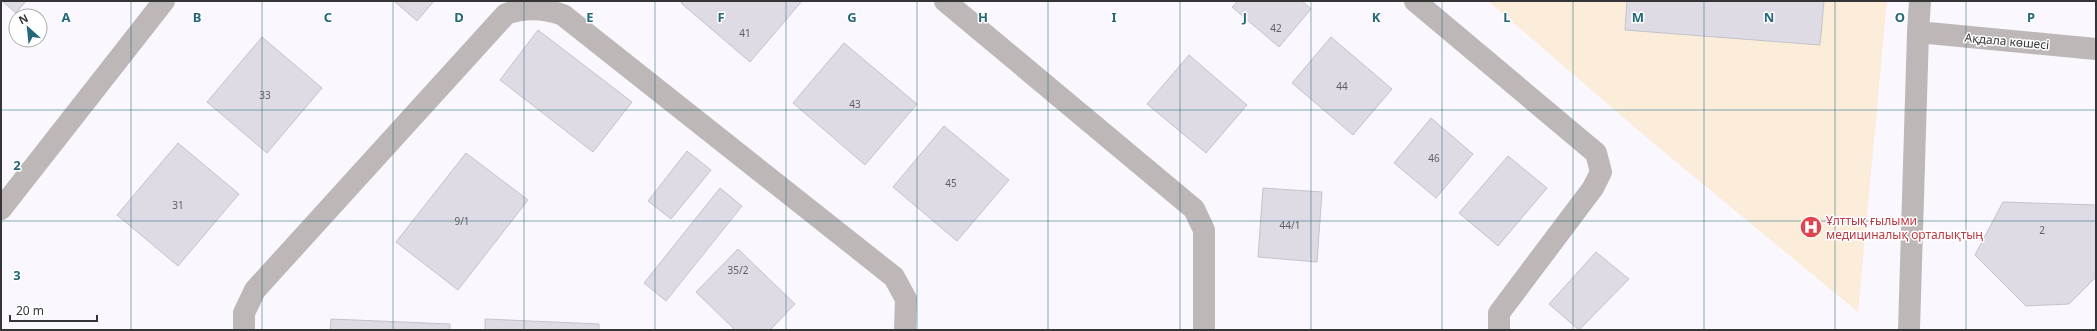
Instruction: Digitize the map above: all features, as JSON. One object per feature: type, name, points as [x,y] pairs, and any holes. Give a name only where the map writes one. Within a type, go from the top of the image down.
[{"type":"street","points":[[1,210],[164,1]]},
{"type":"street","points":[[945,1],[1194,209],[1204,230],[1204,330]]},
{"type":"street","points":[[1415,1],[1596,153],[1601,172],[1593,188],[1499,313],[1499,330]]},
{"type":"street","points":[[1909,330],[1920,1]]},
{"type":"street","points":[[244,330],[244,313],[255,290],[506,14],[518,10],[548,9],[563,15],[894,277],[906,299],[905,330]]},
{"type":"street","name":"Ақдала көшесі","points":[[1918,32],[2096,49]]},
{"type":"shaded area","name":"Ұлттық ғылыми медициналық орталықтың","points":[[1488,1],[1887,1],[1858,312],[1652,142]]},
{"type":"building","points":[[2,1],[26,1],[20,8],[10,8]]},
{"type":"building","points":[[394,1],[434,1],[417,21]]},
{"type":"building","points":[[683,1],[802,1],[750,62],[681,3]]},
{"type":"building","points":[[1238,1],[1302,1],[1311,9],[1279,47],[1232,7]]},
{"type":"building","points":[[1627,1],[1824,1],[1820,45],[1625,30]]},
{"type":"building","points":[[538,30],[632,102],[593,152],[500,80]]},
{"type":"building","points":[[262,37],[322,88],[267,153],[207,102]]},
{"type":"building","points":[[1331,37],[1392,89],[1353,135],[1292,83]]},
{"type":"building","points":[[844,43],[917,104],[865,165],[793,103]]},
{"type":"building","points":[[1189,55],[1247,105],[1206,153],[1147,104]]},
{"type":"building","points":[[1431,118],[1473,154],[1436,198],[1394,163]]},
{"type":"building","points":[[944,126],[1009,180],[957,241],[893,187]]},
{"type":"building","points":[[178,143],[239,194],[178,266],[117,215]]},
{"type":"building","points":[[687,151],[711,170],[671,219],[648,201]]},
{"type":"building","points":[[466,153],[528,200],[458,290],[396,242]]},
{"type":"building","points":[[1508,156],[1547,188],[1498,246],[1459,213]]},
{"type":"building","points":[[720,188],[742,206],[666,301],[644,283]]},
{"type":"building","points":[[1263,188],[1322,192],[1317,262],[1258,257]]},
{"type":"building","points":[[2003,202],[2096,205],[2096,277],[2069,304],[2026,306],[1975,255]]},
{"type":"building","points":[[738,249],[795,304],[770,330],[735,330],[696,292]]},
{"type":"building","points":[[1596,252],[1629,279],[1579,330],[1549,304]]},
{"type":"building","points":[[331,319],[450,324],[450,330],[330,330]]},
{"type":"building","points":[[485,319],[599,324],[599,330],[485,330]]},
{"type":"place","name":"Ұлттық ғылыми медициналық орталықтың","points":[[1811,227]]}]
